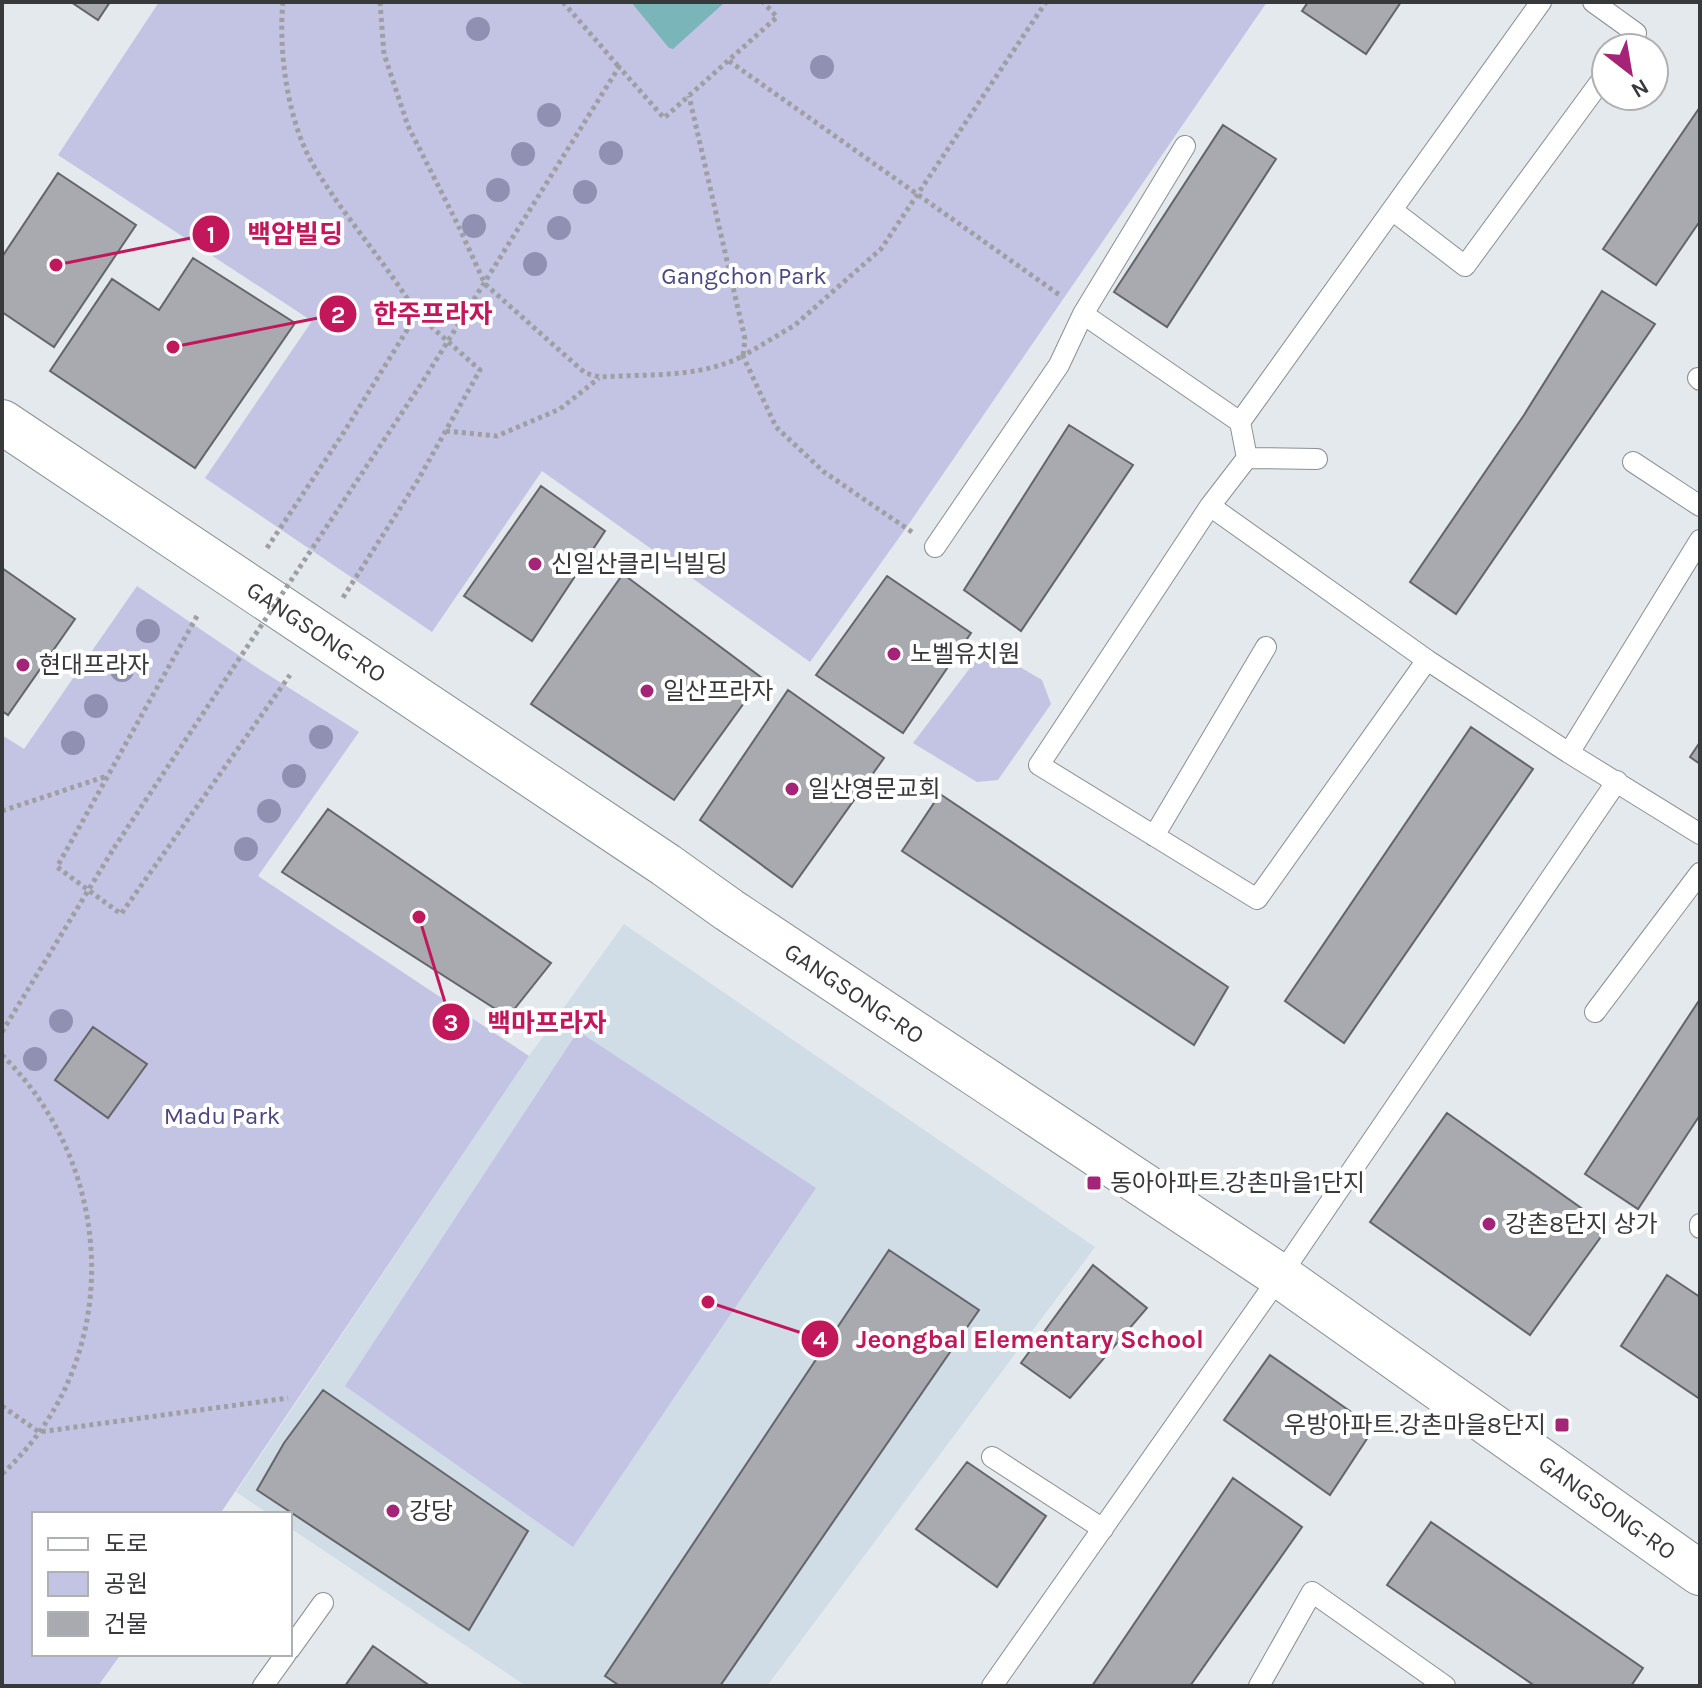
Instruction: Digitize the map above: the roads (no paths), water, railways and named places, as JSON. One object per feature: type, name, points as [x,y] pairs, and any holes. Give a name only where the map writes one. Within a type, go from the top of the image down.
[{"type":"main road","name":"GANGSONG-RO","points":[[2,422],[1280,1276],[1700,1573]]},
{"type":"lane","points":[[1240,422],[1541,2]]},
{"type":"lane","points":[[1593,2],[1635,32]]},
{"type":"lane","points":[[1392,210],[1465,266],[1590,96]]},
{"type":"lane","points":[[935,547],[1059,365],[1083,314],[1185,146]]},
{"type":"lane","points":[[1083,314],[1240,422],[1247,458],[1210,506],[1039,765],[1257,899],[1427,660]]},
{"type":"lane","points":[[1247,458],[1317,459]]},
{"type":"lane","points":[[1633,462],[1700,506]]},
{"type":"lane","points":[[1210,506],[1427,660],[1700,834]]},
{"type":"lane","points":[[1569,753],[1700,540]]},
{"type":"lane","points":[[1154,836],[1266,647]]},
{"type":"lane","points":[[993,1686],[1280,1276],[1617,781]]},
{"type":"lane","points":[[1595,1012],[1700,873]]},
{"type":"lane","points":[[992,1457],[1103,1529]]},
{"type":"lane","points":[[1259,1686],[1312,1592],[1445,1686]]},
{"type":"lane","points":[[292,1646],[323,1603]]},
{"type":"lane","points":[[263,1686],[285,1656]]},
{"type":"place","name":"백암빌딩","points":[[56,265]]},
{"type":"place","name":"한주프라자","points":[[173,347]]},
{"type":"place","name":"신일산클리닉빌딩","points":[[535,564]]},
{"type":"place","name":"노벨유치원","points":[[894,654]]},
{"type":"place","name":"현대프라자","points":[[23,665]]},
{"type":"place","name":"일산프라자","points":[[647,691]]},
{"type":"place","name":"일산영문교회","points":[[792,789]]},
{"type":"place","name":"백마프라자","points":[[419,917]]},
{"type":"place","name":"동아아파트.강촌마을1단지","points":[[1094,1183]]},
{"type":"place","name":"강촌8단지 상가","points":[[1489,1224]]},
{"type":"place","name":"Jeongbal Elementary School","points":[[708,1302]]},
{"type":"place","name":"우방아파트.강촌마을8단지","points":[[1562,1425]]},
{"type":"place","name":"강당","points":[[393,1511]]},
{"type":"park label","name":"Gangchon Park","points":[[744,276]]},
{"type":"park label","name":"Madu Park","points":[[222,1116]]}]
